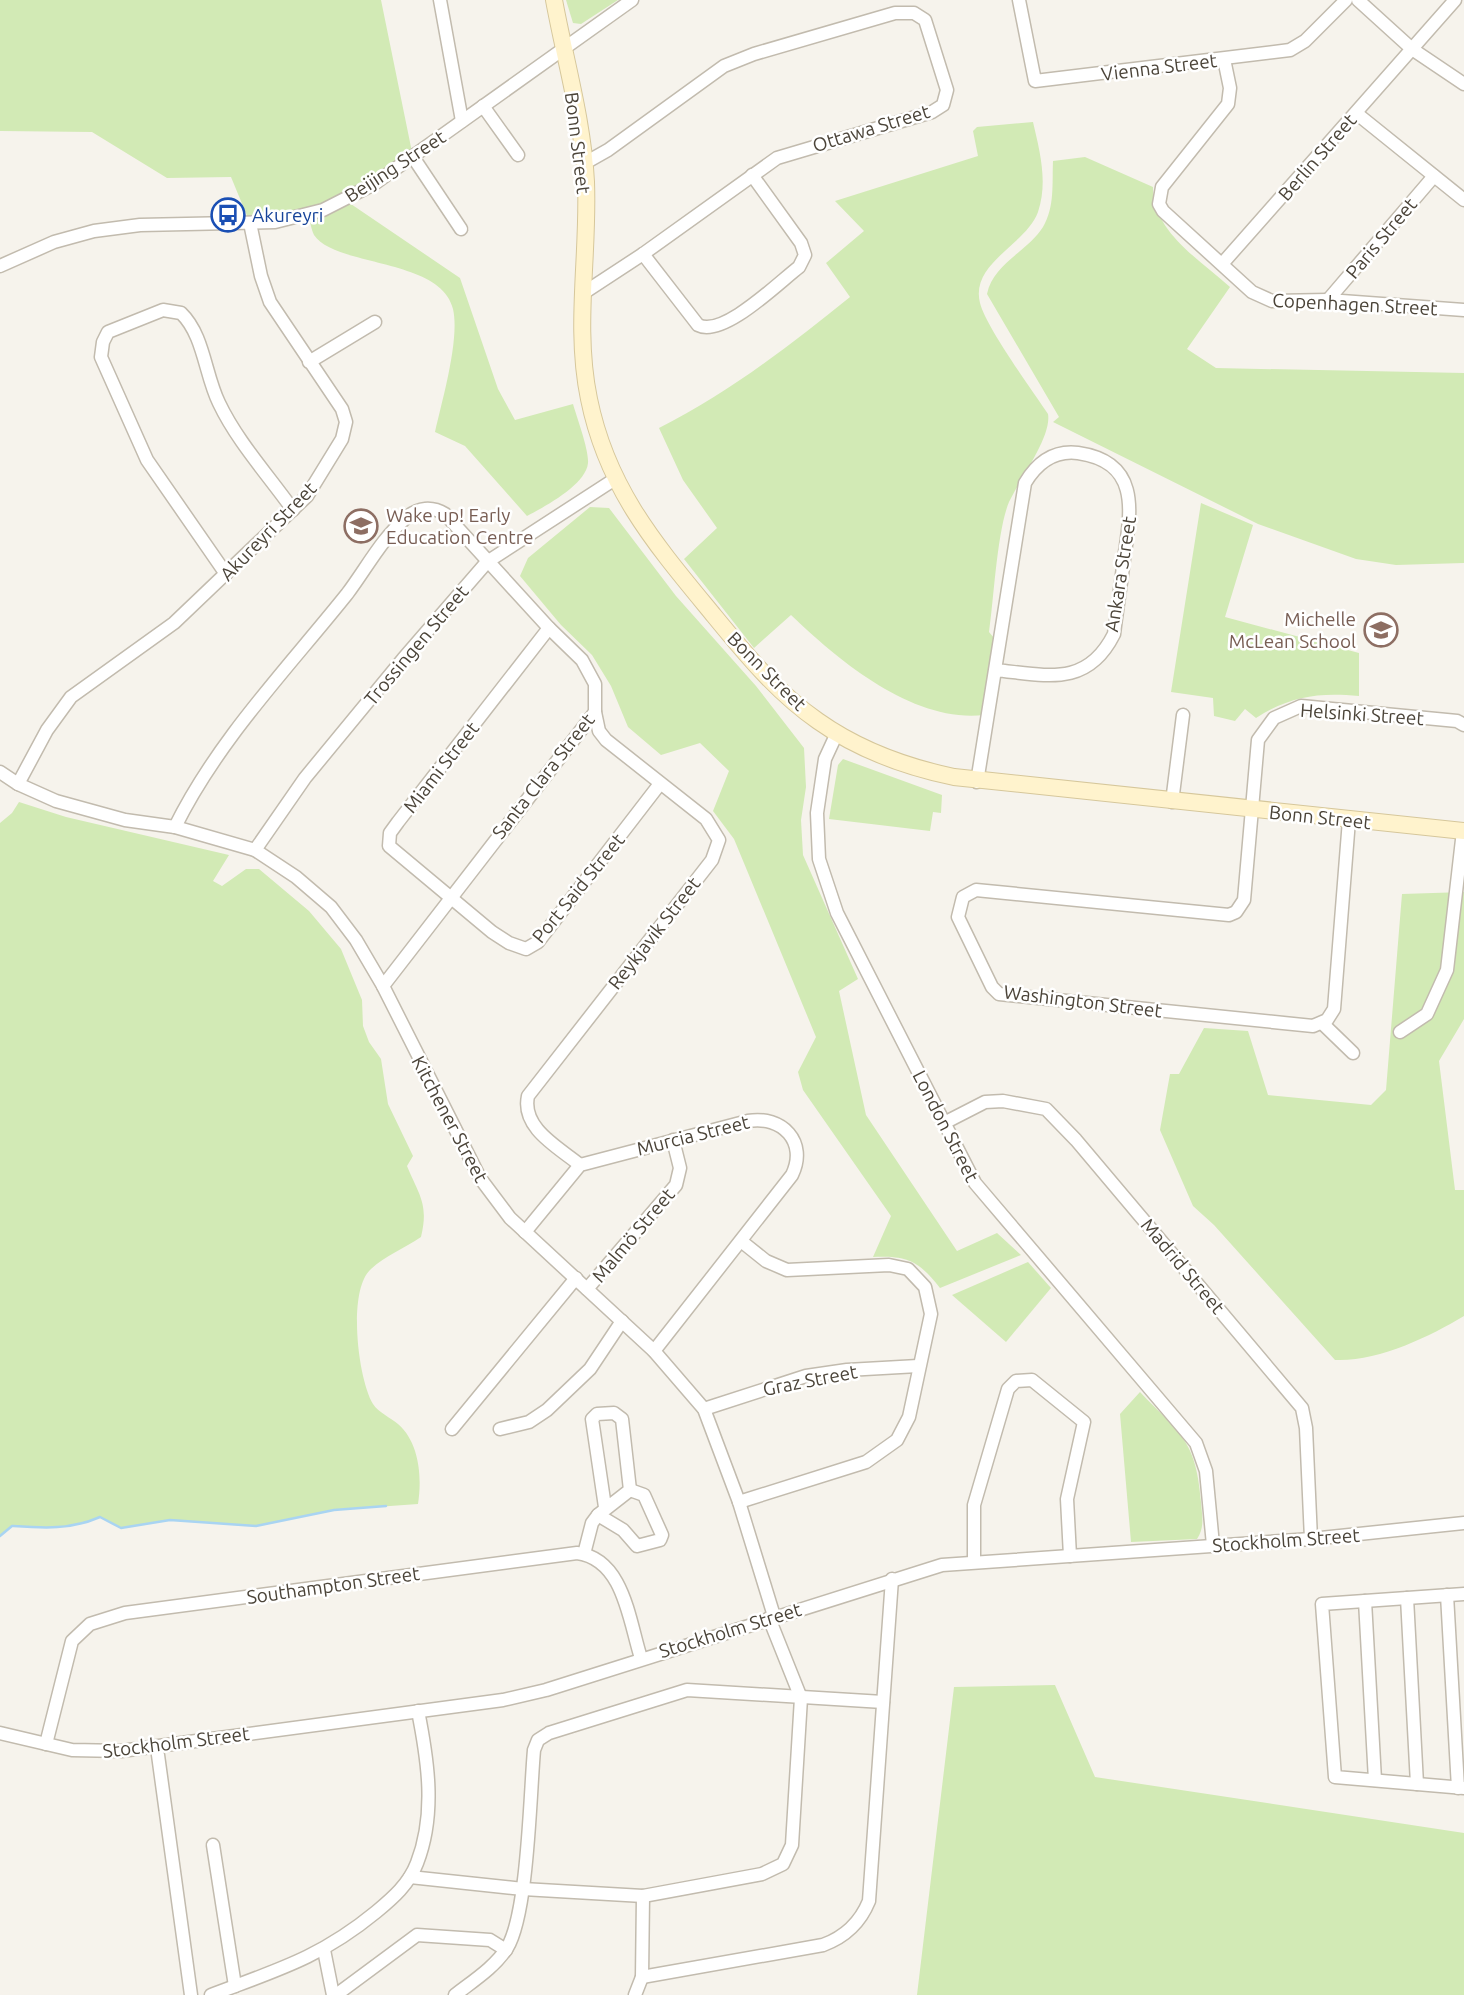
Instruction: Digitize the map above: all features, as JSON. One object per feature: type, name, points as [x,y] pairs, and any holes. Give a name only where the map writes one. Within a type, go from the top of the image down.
[{"type":"street","points":[[440,0],[462,121]]},
{"type":"street","name":"Bonn Street","points":[[554,0],[585,163],[583,359],[589,397],[615,479],[651,539],[732,638],[777,686],[837,733],[900,763],[978,782],[1463,831]]},
{"type":"street","name":"Beijing Street","points":[[0,266],[54,242],[94,232],[140,225],[275,222],[323,210],[374,184],[632,0]]},
{"type":"street","name":"Vienna Street","points":[[1019,0],[1035,81],[1282,52],[1298,47],[1346,0]]},
{"type":"street","points":[[1358,0],[1412,50],[1464,84]]},
{"type":"street","name":"Berlin Street","points":[[1222,264],[1455,0]]},
{"type":"street","name":"Ottawa Street","points":[[582,294],[777,158],[925,114],[941,106],[947,90],[923,17],[909,12],[895,13],[733,62],[687,91],[608,150],[585,163]]},
{"type":"street","name":"Copenhagen Street","points":[[1224,59],[1230,88],[1228,104],[1162,187],[1159,204],[1163,211],[1265,300],[1328,300],[1464,310]]},
{"type":"street","points":[[483,106],[518,155]]},
{"type":"street","points":[[1356,113],[1464,200]]},
{"type":"street","points":[[413,157],[461,229]]},
{"type":"street","points":[[643,254],[695,323],[710,329],[727,323],[799,267],[805,255],[801,243],[752,175]]},
{"type":"street","name":"Paris Street","points":[[1328,300],[1433,176]]},
{"type":"street","name":"Akureyri Street","points":[[18,784],[47,730],[71,697],[174,623],[307,496],[335,453],[346,422],[334,395],[270,302],[261,276],[250,223]]},
{"type":"street","points":[[226,574],[137,442],[102,357],[103,342],[108,332],[163,310],[181,313],[191,324],[217,400],[227,418],[293,510]]},
{"type":"street","points":[[309,362],[375,322]]},
{"type":"street","name":"Ankara Street","points":[[978,782],[995,670],[1025,482],[1044,460],[1060,453],[1089,455],[1105,462],[1125,484],[1131,509],[1114,634],[1095,663],[1067,675],[995,670]]},
{"type":"street","name":"Trossingen Street","points":[[255,850],[321,758],[402,659],[487,562],[615,479]]},
{"type":"street","name":"Santa Clara Street","points":[[175,827],[203,778],[253,708],[405,518],[420,509],[438,509],[582,660],[591,674],[596,691],[595,712],[383,986]]},
{"type":"street","name":"Miami Street","points":[[450,896],[389,846],[390,834],[549,628]]},
{"type":"street","name":"Helsinki Street","points":[[1250,810],[1258,740],[1263,729],[1286,711],[1301,706],[1457,722],[1464,725]]},
{"type":"street","name":"Reykjavik Street","points":[[580,1165],[530,1122],[526,1107],[532,1088],[712,860],[719,847],[718,836],[706,819],[659,785],[606,740],[599,731],[595,712]]},
{"type":"street","points":[[1172,802],[1183,715]]},
{"type":"street","name":"London Street","points":[[837,733],[825,759],[818,797],[818,844],[822,872],[837,913],[980,1191],[1191,1434],[1206,1471],[1213,1545]]},
{"type":"street","name":"Kitchener Street","points":[[0,772],[18,784],[56,801],[90,811],[175,827],[255,850],[296,877],[331,907],[356,940],[383,986],[480,1178],[524,1231],[654,1351],[704,1409],[739,1502],[772,1617],[801,1698]]},
{"type":"street","name":"Port Said Street","points":[[450,896],[502,939],[522,949],[530,948],[538,942],[659,785]]},
{"type":"street","name":"Washington Street","points":[[1250,810],[1244,900],[1236,912],[1229,915],[976,890],[963,897],[958,917],[992,987],[999,994],[1313,1026],[1322,1023]]},
{"type":"street","points":[[1349,820],[1335,1002],[1332,1014],[1322,1023],[1353,1053]]},
{"type":"street","points":[[1400,1032],[1427,1014],[1443,982],[1455,917],[1463,831]]},
{"type":"street","name":"Madrid Street","points":[[944,1123],[985,1102],[1003,1101],[1046,1109],[1076,1140],[1302,1408],[1306,1428],[1311,1539]]},
{"type":"street","name":"Murcia Street","points":[[580,1165],[763,1118],[780,1124],[795,1145],[794,1171],[654,1351]]},
{"type":"street","name":"Malmö Street","points":[[587,1289],[673,1190],[680,1168],[673,1140]]},
{"type":"street","points":[[524,1231],[580,1165]]},
{"type":"street","points":[[739,1502],[866,1462],[888,1448],[905,1429],[931,1306],[919,1279],[908,1269],[889,1265],[787,1270],[766,1261],[740,1241]]},
{"type":"street","points":[[452,1429],[576,1278]]},
{"type":"street","points":[[500,1429],[528,1422],[547,1410],[590,1368],[622,1321]]},
{"type":"street","name":"Graz Street","points":[[704,1409],[806,1376],[847,1370],[918,1366]]},
{"type":"street","points":[[974,1561],[974,1505],[1008,1389],[1024,1380],[1032,1380],[1084,1422],[1067,1499],[1070,1556]]},
{"type":"street","points":[[614,1413],[622,1419],[630,1490],[644,1495],[662,1535],[660,1540],[637,1546],[601,1511],[592,1419],[594,1415],[614,1413]]},
{"type":"street","points":[[630,1490],[601,1511],[592,1523],[584,1554],[601,1562],[615,1576],[641,1658]]},
{"type":"street","name":"Stockholm Street","points":[[0,1732],[84,1751],[121,1751],[418,1711],[528,1695],[942,1565],[1311,1539],[1464,1523]]},
{"type":"street","name":"Southampton Street","points":[[46,1744],[70,1647],[79,1632],[101,1619],[125,1613],[537,1557],[584,1554]]},
{"type":"street","points":[[642,1977],[823,1945],[836,1940],[858,1923],[869,1901],[892,1579]]},
{"type":"street","points":[[1447,1595],[1461,1788],[1335,1777],[1322,1604],[1447,1595],[1464,1594]]},
{"type":"street","points":[[1406,1598],[1417,1784]]},
{"type":"street","points":[[1364,1601],[1375,1780]]},
{"type":"street","points":[[455,1995],[506,1950],[512,1940],[523,1889],[534,1750],[538,1740],[549,1733],[687,1690],[883,1702]]},
{"type":"street","points":[[410,1877],[523,1889],[643,1896],[762,1874],[783,1864],[792,1845],[801,1698]]},
{"type":"street","points":[[211,1995],[324,1950],[389,1901],[410,1877],[421,1847],[428,1807],[428,1773],[418,1711]]},
{"type":"street","points":[[158,1755],[191,1995]]},
{"type":"street","points":[[213,1845],[235,1986]]},
{"type":"street","points":[[635,1995],[642,1977],[643,1896]]},
{"type":"street","points":[[324,1950],[334,1995],[417,1934],[490,1940],[506,1950]]},
{"type":"green space","points":[[0,0],[381,0],[413,157],[345,200],[460,278],[498,389],[515,420],[573,404],[588,457],[586,471],[580,479],[563,494],[527,516],[465,446],[435,432],[449,370],[455,322],[453,309],[444,292],[429,280],[343,253],[326,245],[314,235],[308,214],[250,223],[231,177],[167,178],[92,132],[0,131]]},
{"type":"green space","points":[[566,0],[618,0],[581,24],[573,23]]},
{"type":"green space","points":[[1033,122],[1043,178],[1038,212],[1032,224],[991,265],[979,289],[984,314],[1048,414],[1048,423],[1040,446],[1009,502],[1005,515],[996,565],[989,632],[994,638],[984,715],[957,715],[904,699],[879,685],[831,651],[791,615],[754,648],[684,559],[717,528],[683,480],[659,428],[734,384],[850,297],[826,263],[864,231],[835,201],[978,156],[973,131],[977,127]]},
{"type":"green space","points":[[1085,157],[1153,187],[1155,203],[1169,231],[1192,255],[1230,287],[1187,349],[1216,368],[1464,373],[1464,563],[1396,565],[1356,559],[1258,524],[1053,422],[1059,417],[987,294],[996,274],[1037,236],[1047,219],[1052,195],[1053,161]]},
{"type":"green space","points":[[1201,503],[1253,525],[1225,617],[1359,653],[1359,696],[1305,697],[1281,705],[1256,718],[1245,709],[1235,721],[1214,716],[1213,698],[1171,692]]},
{"type":"green space","points":[[590,507],[609,508],[676,596],[756,686],[804,748],[806,787],[801,820],[803,855],[858,979],[839,991],[866,1115],[957,1251],[997,1233],[1021,1255],[940,1288],[925,1271],[911,1262],[895,1257],[873,1257],[891,1216],[803,1090],[798,1072],[816,1037],[734,839],[713,811],[729,771],[700,743],[661,755],[628,727],[611,686],[592,655],[561,625],[520,576],[528,558]]},
{"type":"green space","points":[[843,759],[942,795],[941,813],[933,812],[930,831],[829,819],[838,765]]},
{"type":"green space","points":[[19,802],[66,817],[229,855],[213,881],[222,886],[246,869],[259,869],[309,911],[341,949],[362,1000],[363,1026],[369,1042],[381,1059],[388,1104],[413,1156],[407,1166],[423,1208],[421,1237],[371,1269],[359,1295],[357,1314],[359,1356],[368,1392],[375,1407],[398,1424],[411,1441],[418,1462],[418,1504],[334,1510],[256,1526],[170,1520],[121,1528],[100,1517],[68,1526],[12,1526],[0,1536],[0,823],[12,813]]},
{"type":"green space","points":[[1464,892],[1464,1019],[1439,1061],[1455,1190],[1464,1190],[1464,1316],[1402,1347],[1368,1357],[1335,1360],[1214,1225],[1193,1206],[1160,1130],[1170,1074],[1179,1074],[1204,1028],[1248,1031],[1268,1095],[1371,1105],[1386,1090],[1402,894]]},
{"type":"green space","points":[[1028,1262],[1051,1288],[1006,1342],[952,1295]]},
{"type":"green space","points":[[1140,1392],[1176,1429],[1190,1451],[1199,1481],[1202,1517],[1197,1539],[1131,1542],[1120,1414]]},
{"type":"green space","points":[[1055,1685],[1095,1777],[1464,1833],[1464,1995],[917,1995],[954,1687]]},
{"type":"waterway","points":[[0,1536],[12,1526],[68,1526],[100,1517],[121,1528],[170,1520],[256,1526],[334,1510],[386,1506]]},
{"type":"place","name":"Akureyri","points":[[228,215]]},
{"type":"place","name":"Wake up! Early Education Centre","points":[[361,526]]},
{"type":"place","name":"Michelle McLean School","points":[[1381,630]]}]
